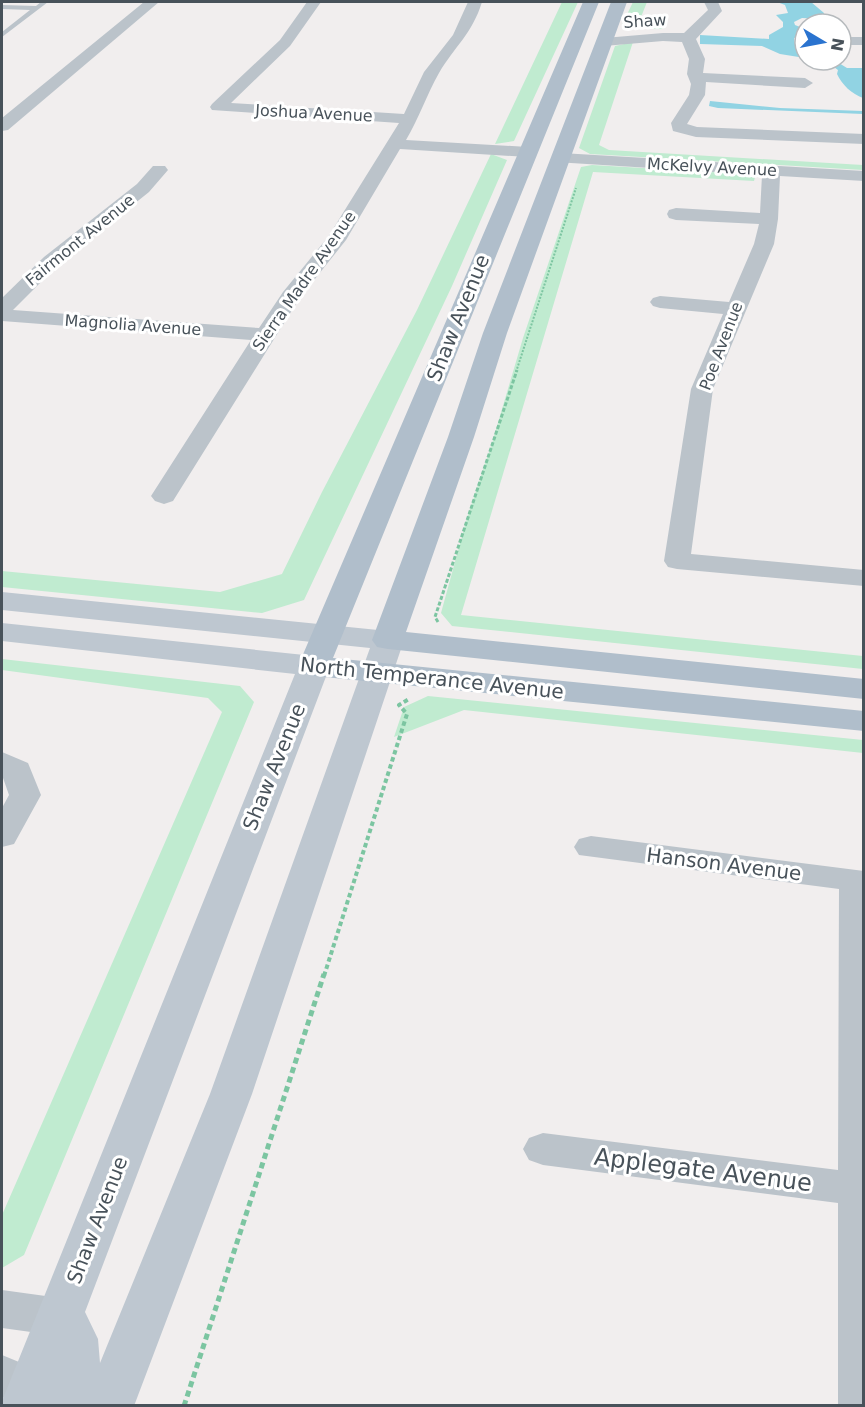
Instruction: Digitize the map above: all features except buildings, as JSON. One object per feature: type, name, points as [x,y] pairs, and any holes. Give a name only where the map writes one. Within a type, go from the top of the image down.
[{"type":"main road","name":"Shaw Avenue","points":[[60,1317],[155,1068],[321,650],[591,2]]},
{"type":"main road","name":"Shaw Avenue","points":[[108,1406],[235,1084],[382,656],[461,437],[495,333],[619,2]]},
{"type":"main road","points":[[555,90],[559,111],[546,150],[549,155],[561,158]]},
{"type":"main road","points":[[528,152],[538,156],[542,163],[528,200],[533,234]]},
{"type":"main road","name":"North Temperance Avenue","points":[[2,601],[321,650]]},
{"type":"main road","name":"North Temperance Avenue","points":[[2,632],[321,650],[864,689]]},
{"type":"main road","name":"North Temperance Avenue","points":[[382,656],[864,721]]},
{"type":"main road","points":[[30,1394],[76,1368],[72,1330],[60,1317]]},
{"type":"street","points":[[2,126],[73,64],[117,32],[152,2]]},
{"type":"street","name":"Joshua Avenue","points":[[314,2],[285,43],[218,107],[410,118]]},
{"type":"street","name":"Sierra Madre Avenue","points":[[165,496],[290,296],[336,240],[410,118],[432,72],[460,36],[475,2]]},
{"type":"street","points":[[711,2],[715,11],[689,36],[697,59],[699,84],[696,95],[679,123],[679,127],[684,130],[776,137],[864,139]]},
{"type":"street","name":"Shaw","points":[[607,36],[689,36]]},
{"type":"street","points":[[697,78],[806,83]]},
{"type":"street","points":[[394,144],[528,152]]},
{"type":"street","name":"McKelvy Avenue","points":[[561,158],[864,176]]},
{"type":"street","name":"Fairmont Avenue","points":[[2,309],[51,261],[143,188],[159,170]]},
{"type":"street","name":"Poe Avenue","points":[[771,170],[769,219],[764,244],[734,309],[702,389],[677,561],[864,578]]},
{"type":"street","points":[[676,214],[769,219]]},
{"type":"street","points":[[660,302],[734,309]]},
{"type":"street","name":"Magnolia Avenue","points":[[2,315],[265,335]]},
{"type":"street","points":[[2,836],[25,795],[9,766]]},
{"type":"street","name":"Hanson Avenue","points":[[591,847],[856,880],[861,1190]]},
{"type":"street","name":"Applegate Avenue","points":[[543,1149],[861,1190]]},
{"type":"street","points":[[861,1190],[861,1406]]},
{"type":"street","points":[[2,1309],[60,1317]]},
{"type":"lane","points":[[2,35],[5,29],[45,2]]},
{"type":"lane","points":[[2,7],[36,8]]},
{"type":"path","points":[[435,617],[494,445],[518,363],[576,187]]},
{"type":"path","points":[[184,1406],[406,714],[399,705]]},
{"type":"green space","points":[[562,2],[578,2],[514,141],[495,144]]},
{"type":"green space","points":[[633,2],[647,2],[639,22],[664,29],[630,28],[622,25]]},
{"type":"green space","points":[[633,42],[599,145],[609,150],[863,165],[863,170],[590,154],[579,148],[615,46]]},
{"type":"green space","points":[[491,154],[507,160],[452,286],[304,600],[262,613],[2,587],[2,571],[220,592],[282,574],[417,310]]},
{"type":"green space","points":[[592,165],[745,174],[755,177],[754,181],[593,172],[461,615],[863,656],[863,669],[452,626],[441,613],[467,518],[523,338],[581,167]]},
{"type":"green space","points":[[2,659],[240,686],[254,702],[24,1255],[2,1268],[2,1215],[222,712],[208,698],[2,670]]},
{"type":"green space","points":[[428,696],[863,740],[863,753],[464,710],[394,737],[404,707]]},
{"type":"water","points":[[777,2],[811,2],[823,12],[793,12],[793,56],[780,54],[762,46],[700,44],[700,35],[769,39],[769,35],[783,27],[783,22],[776,15],[788,13],[785,5]]},
{"type":"water","points":[[853,68],[863,68],[863,98],[848,89],[838,72],[853,72]]},
{"type":"water","points":[[710,101],[780,108],[863,111],[863,114],[718,108],[709,106]]}]
